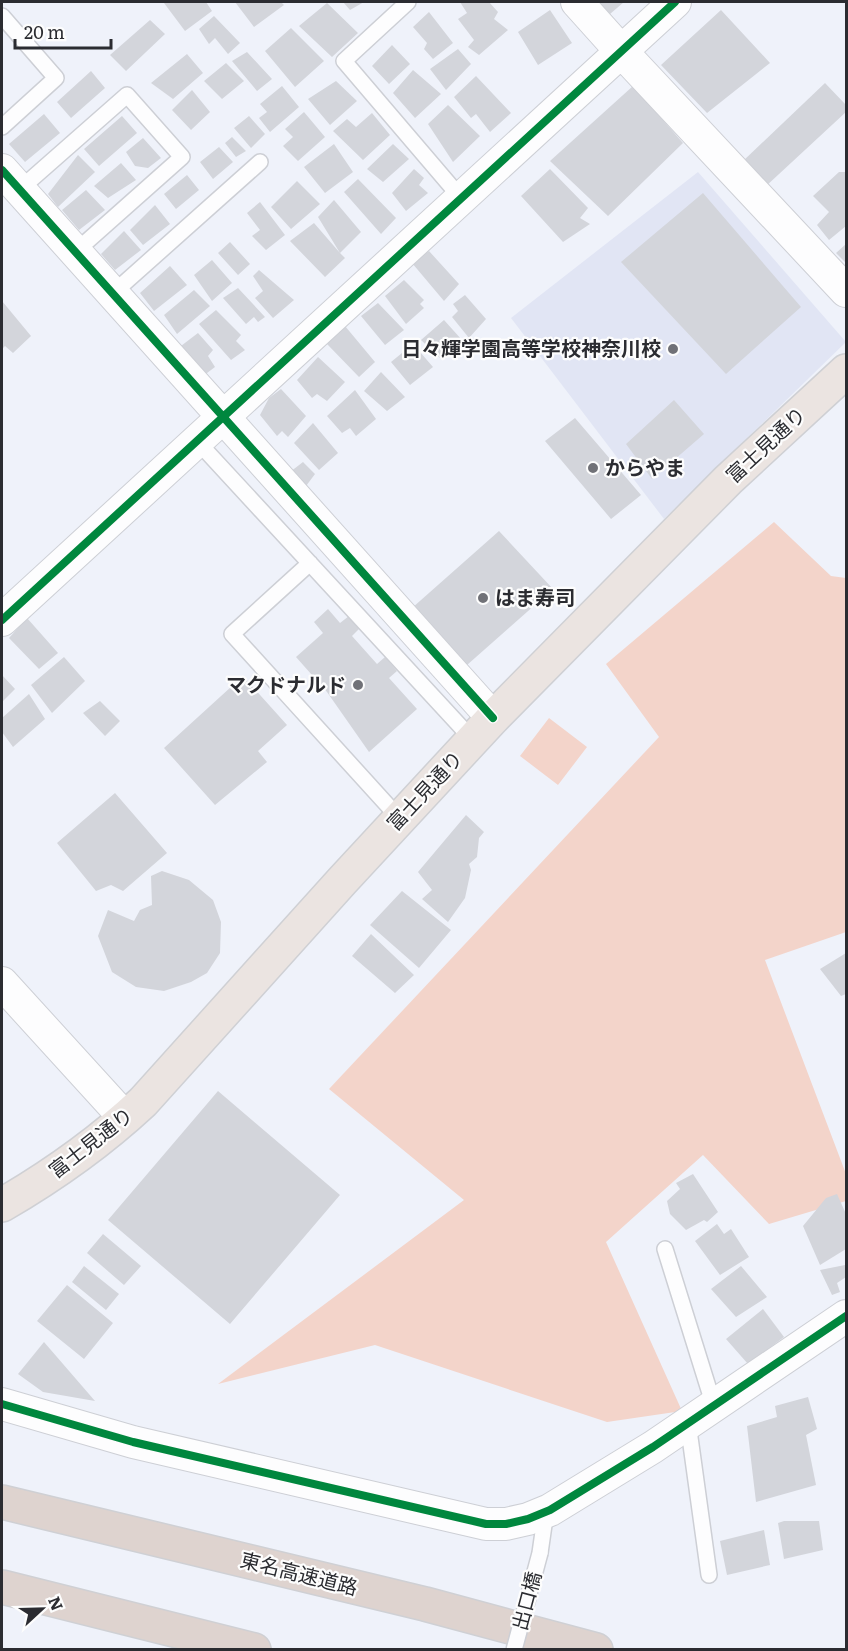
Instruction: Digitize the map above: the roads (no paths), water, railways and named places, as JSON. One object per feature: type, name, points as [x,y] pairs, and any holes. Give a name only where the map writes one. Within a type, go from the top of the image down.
[{"type":"highway","name":"東名高速道路","points":[[2,1502],[425,1604],[596,1650]]},
{"type":"highway","points":[[2,1587],[254,1650]]},
{"type":"main road","name":"富士見通り","points":[[2,1205],[54,1173],[143,1102],[483,729],[728,480],[846,371]]},
{"type":"street","points":[[577,2],[846,291]]},
{"type":"street","points":[[2,620],[675,2]]},
{"type":"street","points":[[10,180],[223,417],[483,729]]},
{"type":"street","points":[[2,983],[125,1118]]},
{"type":"street","points":[[2,1404],[133,1442],[486,1524],[506,1524],[528,1519],[546,1511],[653,1447],[846,1316]]},
{"type":"lane","points":[[408,2],[344,61],[461,198]]},
{"type":"lane","points":[[2,16],[56,78],[2,127]]},
{"type":"lane","points":[[10,180],[127,95],[182,157],[75,252]]},
{"type":"lane","points":[[112,294],[260,162]]},
{"type":"lane","points":[[196,441],[310,563],[483,729]]},
{"type":"lane","points":[[310,563],[232,634],[400,819]]},
{"type":"lane","points":[[665,1249],[714,1406]]},
{"type":"lane","points":[[688,1423],[709,1575]]},
{"type":"lane","name":"出口橋","points":[[514,1650],[540,1553],[546,1511]]},
{"type":"place","name":"日々輝学園高等学校神奈川校","points":[[673,349]]},
{"type":"place","name":"からやま","points":[[593,468]]},
{"type":"place","name":"はま寿司","points":[[483,598]]},
{"type":"place","name":"マクドナルド","points":[[358,685]]}]
